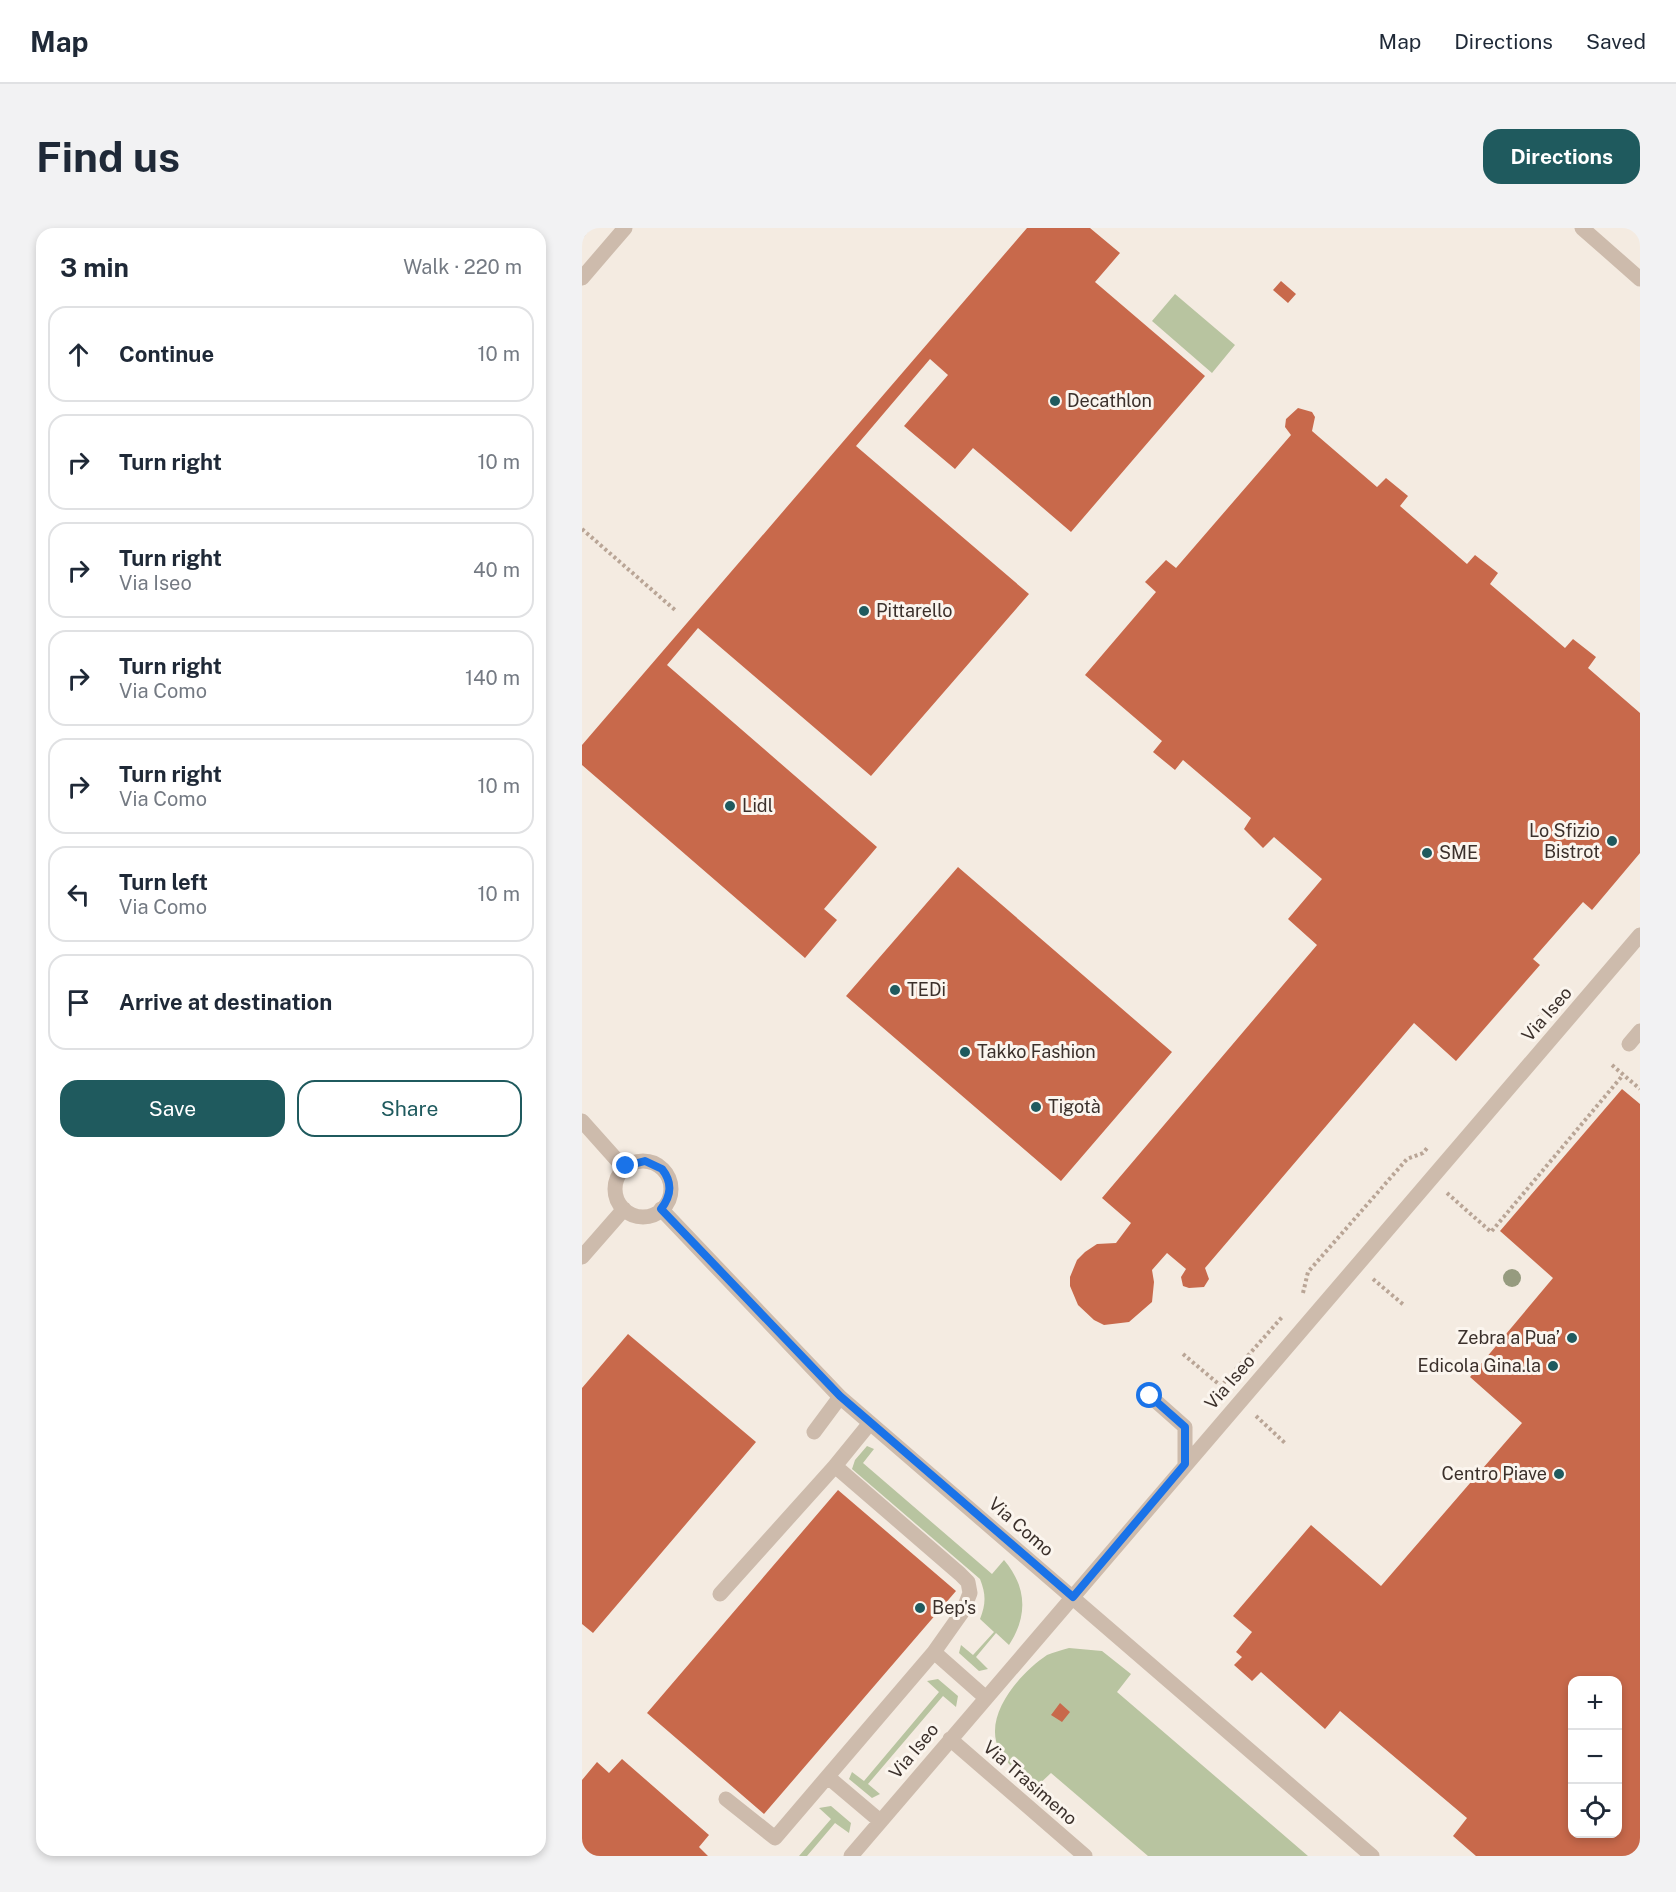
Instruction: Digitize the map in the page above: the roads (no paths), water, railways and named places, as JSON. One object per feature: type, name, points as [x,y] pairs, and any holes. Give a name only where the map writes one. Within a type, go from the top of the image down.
[{"type":"street","points":[[582,278],[625,228]]},
{"type":"street","points":[[1582,228],[1640,279]]},
{"type":"street","name":"Via Iseo","points":[[851,1856],[1640,935]]},
{"type":"street","points":[[1629,1044],[1640,1031]]},
{"type":"street","points":[[582,1121],[624,1168]]},
{"type":"street","points":[[645,1161],[662,1169],[670,1188],[667,1201],[661,1209],[647,1216],[639,1216],[624,1209],[616,1197],[615,1188],[624,1168],[634,1162],[645,1161]]},
{"type":"street","points":[[582,1257],[624,1209]]},
{"type":"street","name":"Via Como","points":[[661,1209],[840,1396],[1372,1856]]},
{"type":"street","points":[[814,1432],[840,1396]]},
{"type":"street","points":[[1150,1396],[1185,1427],[1185,1464]]},
{"type":"street","points":[[720,1594],[835,1466],[870,1423]]},
{"type":"street","points":[[726,1799],[774,1838],[934,1652],[963,1611],[970,1593],[968,1582],[835,1466]]},
{"type":"street","points":[[934,1652],[986,1698]]},
{"type":"street","name":"Via Trasimeno","points":[[950,1739],[1085,1856]]},
{"type":"street","points":[[828,1777],[880,1821]]},
{"type":"place","name":"Decathlon","points":[[1055,401]]},
{"type":"place","name":"Pittarello","points":[[864,611]]},
{"type":"place","name":"Lidl","points":[[730,806]]},
{"type":"place","name":"Lo Sfizio Bistrot","points":[[1612,841]]},
{"type":"place","name":"SME","points":[[1427,853]]},
{"type":"place","name":"TEDi","points":[[895,990]]},
{"type":"place","name":"Takko Fashion","points":[[965,1052]]},
{"type":"place","name":"Tigotà","points":[[1036,1107]]},
{"type":"place","name":"Zebra a Pua’","points":[[1572,1338]]},
{"type":"place","name":"Edicola Gina.la","points":[[1553,1366]]},
{"type":"place","name":"Centro Piave","points":[[1559,1474]]},
{"type":"place","name":"Bep's","points":[[920,1608]]}]
